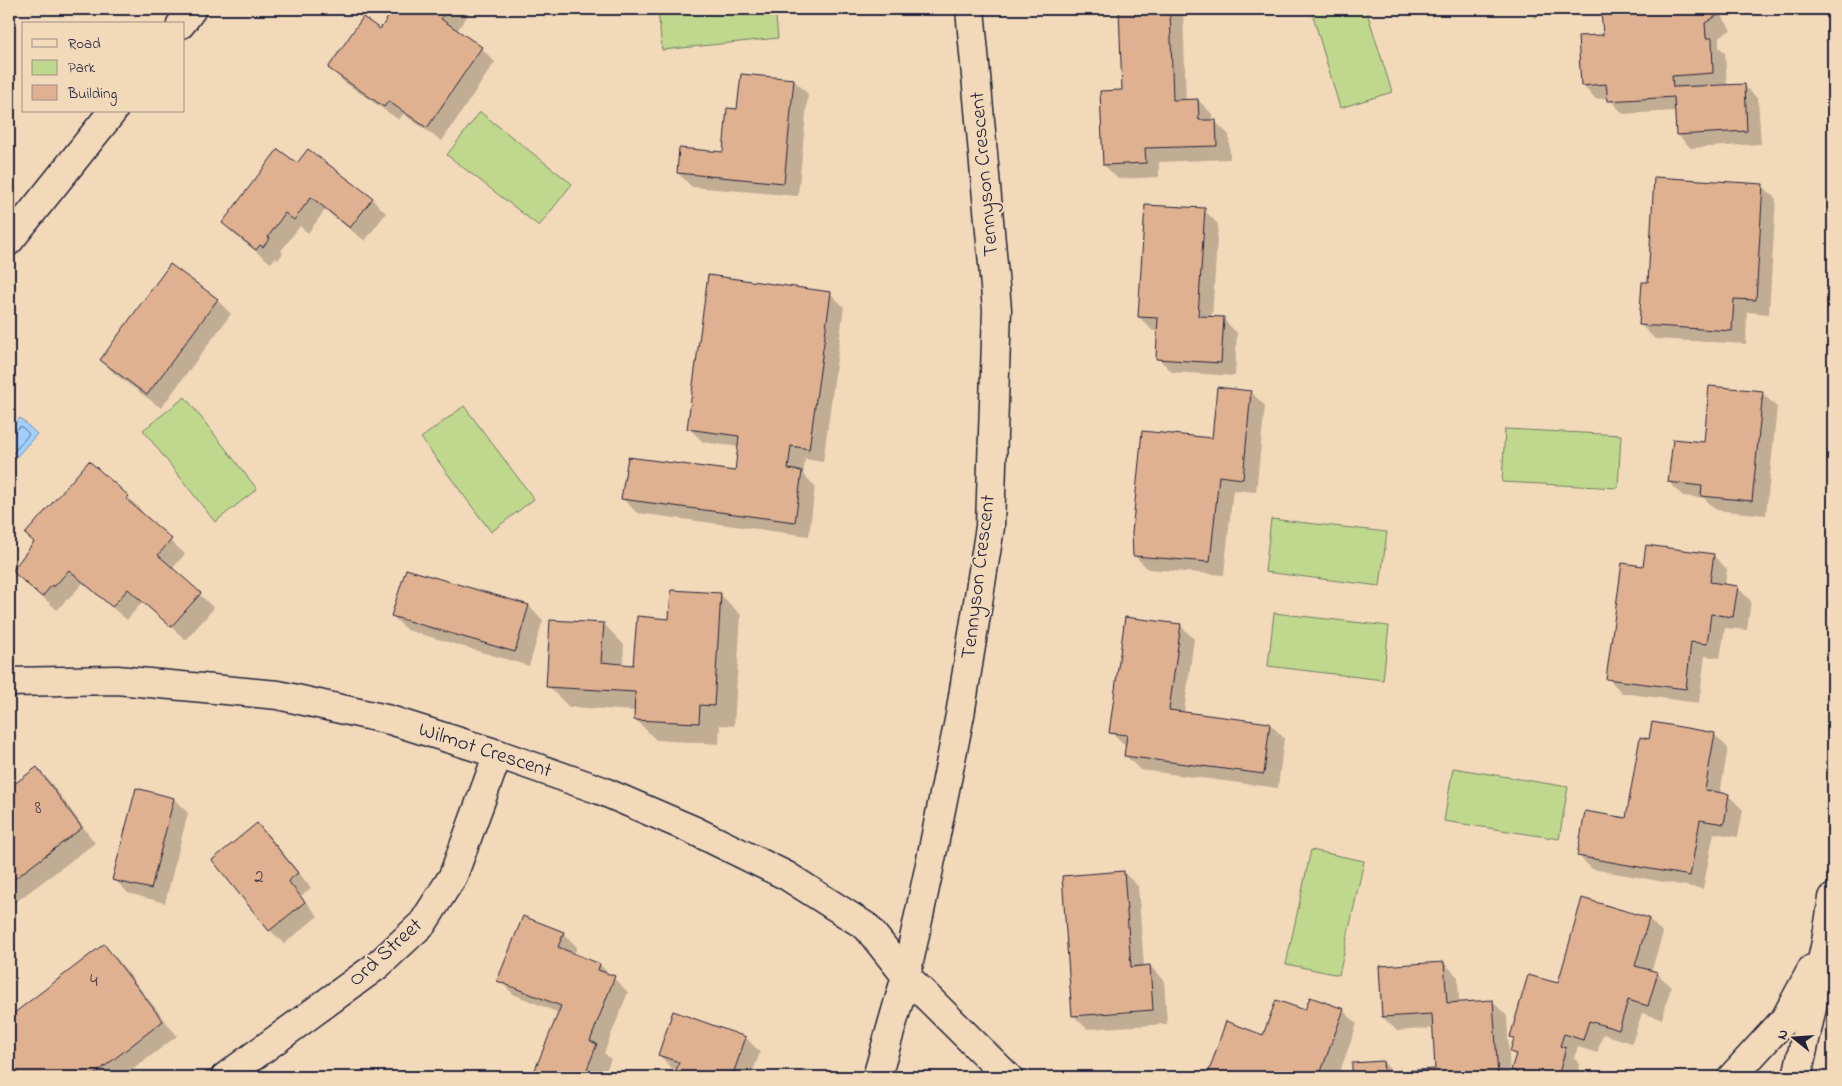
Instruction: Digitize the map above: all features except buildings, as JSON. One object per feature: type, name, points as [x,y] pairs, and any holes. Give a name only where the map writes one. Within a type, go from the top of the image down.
[{"type":"street","points":[[182,22],[192,9]]},
{"type":"street","name":"Tennyson Crescent","points":[[877,1077],[906,976],[960,715],[990,527],[997,309],[970,9]]},
{"type":"street","points":[[9,241],[112,112]]},
{"type":"street","name":"Wilmot Crescent","points":[[9,682],[117,680],[278,695],[390,720],[498,754],[617,797],[693,830],[787,876],[866,927],[906,976],[1008,1077]]},
{"type":"street","name":"Ord Street","points":[[225,1077],[378,965],[422,923],[453,876],[498,754]]},
{"type":"street","points":[[1797,1077],[1826,942],[1833,898]]},
{"type":"street","points":[[1732,1077],[1785,1019],[1826,942]]},
{"type":"green space","points":[[658,9],[775,9],[778,38],[662,50]]},
{"type":"green space","points":[[1311,9],[1366,9],[1392,92],[1340,108]]},
{"type":"green space","points":[[480,112],[572,184],[539,226],[447,155]]},
{"type":"green space","points":[[185,397],[257,489],[215,522],[143,430]]},
{"type":"green space","points":[[464,406],[534,499],[491,532],[421,438]]},
{"type":"green space","points":[[1505,429],[1621,435],[1618,488],[1502,482]]},
{"type":"green space","points":[[1271,519],[1387,532],[1380,586],[1265,572]]},
{"type":"green space","points":[[1274,613],[1389,626],[1383,680],[1268,666]]},
{"type":"green space","points":[[1453,768],[1568,787],[1559,839],[1444,821]]},
{"type":"green space","points":[[1311,850],[1364,861],[1339,975],[1286,964]]},
{"type":"water","points":[[20,418],[37,434],[9,465],[9,430]]}]
